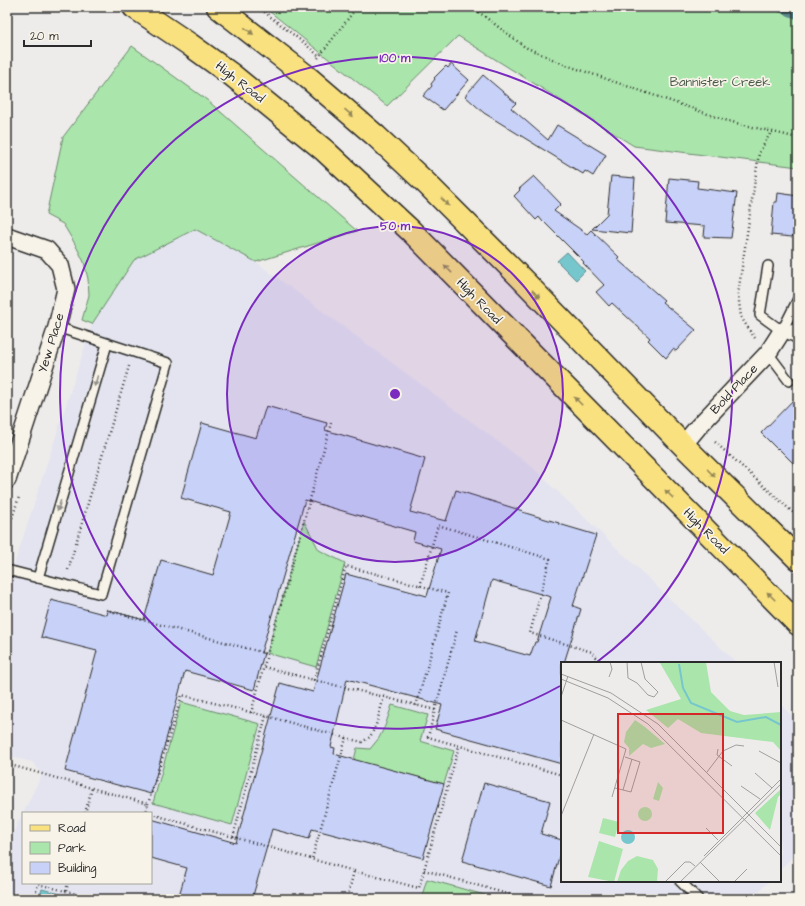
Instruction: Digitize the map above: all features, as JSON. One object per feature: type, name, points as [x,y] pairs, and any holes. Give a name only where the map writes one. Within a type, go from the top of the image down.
[{"type":"main road","name":"High Road","points":[[134,7],[232,75],[330,155],[412,232],[798,624]]},
{"type":"main road","points":[[218,7],[305,75],[376,136],[427,184],[798,560]]},
{"type":"street","name":"Yew Place","points":[[7,236],[47,250],[60,265],[66,289],[57,327],[7,480]]},
{"type":"street","name":"Bold Place","points":[[683,445],[790,329]]},
{"type":"lane","points":[[768,266],[760,315],[790,329],[798,339]]},
{"type":"lane","points":[[790,329],[798,299]]},
{"type":"lane","points":[[7,570],[101,594],[168,363],[57,327]]},
{"type":"lane","points":[[38,578],[107,344]]},
{"type":"lane","points":[[768,353],[789,381]]},
{"type":"lane","points":[[681,882],[698,899]]},
{"type":"path","points":[[305,75],[356,7]]},
{"type":"path","points":[[472,7],[525,47],[566,65],[728,121],[798,138]]},
{"type":"path","points":[[768,353],[750,331],[741,317],[738,294],[759,153],[771,131]]},
{"type":"path","points":[[63,585],[134,352]]},
{"type":"path","points":[[251,713],[331,423]]},
{"type":"path","points":[[420,586],[438,526],[550,559],[530,633],[592,652],[600,662]]},
{"type":"path","points":[[314,680],[346,566],[448,593],[416,706]]},
{"type":"path","points":[[99,608],[268,654]]},
{"type":"path","points":[[457,630],[428,737],[561,775]]},
{"type":"path","points":[[264,667],[435,710]]},
{"type":"path","points":[[146,812],[182,696],[266,716],[362,742],[370,737],[376,725],[384,697]]},
{"type":"path","points":[[233,837],[266,716]]},
{"type":"path","points":[[312,859],[346,738]]},
{"type":"path","points":[[152,814],[419,888],[459,746]]},
{"type":"path","points":[[7,764],[148,804]]},
{"type":"path","points":[[85,812],[92,788]]},
{"type":"path","points":[[424,870],[525,899]]},
{"type":"path","points":[[347,899],[354,871]]},
{"type":"path","points":[[34,899],[38,884],[96,899]]},
{"type":"path","points":[[66,891],[68,884]]},
{"type":"shaded area","points":[[195,229],[256,262],[532,467],[736,662],[561,662],[561,882],[768,882],[751,899],[7,899],[7,845],[22,815],[22,884],[152,884],[152,812],[23,812],[42,774],[32,762],[7,756],[7,587],[92,324],[134,260]]},
{"type":"shaded area","points":[[781,705],[798,722],[798,851],[781,869]]},
{"type":"green space","name":"Bannister Creek","points":[[264,7],[798,7],[798,167],[634,146],[458,36],[387,106]]},
{"type":"green space","points":[[132,46],[207,100],[357,231],[256,262],[195,229],[134,260],[92,324],[82,320],[89,295],[88,279],[84,262],[63,224],[46,215],[63,137]]},
{"type":"green space","points":[[304,521],[319,550],[345,563],[316,667],[267,653]]},
{"type":"green space","points":[[181,702],[260,724],[232,825],[153,803]]},
{"type":"green space","points":[[392,705],[428,715],[420,741],[454,751],[444,784],[354,760],[357,748],[370,749],[379,738]]},
{"type":"green space","points":[[427,879],[499,899],[421,899]]},
{"type":"water","points":[[567,252],[585,271],[576,280],[557,261]]},
{"type":"water","points":[[42,889],[78,899],[39,899]]},
{"type":"building","points":[[451,64],[469,80],[443,110],[423,96],[432,86],[431,84],[435,79],[434,78],[446,66],[448,68]]},
{"type":"building","points":[[483,75],[516,103],[511,108],[548,140],[557,125],[606,155],[593,176],[585,171],[583,174],[484,113],[465,96]]},
{"type":"building","points":[[534,176],[561,204],[554,211],[587,234],[591,230],[619,257],[617,259],[664,300],[662,302],[696,330],[676,351],[673,349],[666,358],[648,340],[650,338],[612,303],[609,306],[596,292],[604,285],[583,263],[584,262],[539,217],[536,220],[514,196],[520,190],[519,189]]},
{"type":"building","points":[[611,176],[635,178],[631,233],[592,229],[607,214]]},
{"type":"building","points":[[669,178],[698,181],[697,188],[737,193],[731,238],[704,237],[705,226],[665,223]]},
{"type":"building","points":[[778,193],[798,196],[798,236],[793,235],[792,237],[771,235],[774,202],[777,202]]},
{"type":"building","points":[[798,395],[798,468],[761,433]]},
{"type":"building","points":[[266,406],[327,423],[325,430],[425,459],[410,512],[446,521],[456,490],[596,535],[573,606],[581,609],[564,662],[561,662],[561,764],[435,729],[442,705],[347,679],[331,747],[335,748],[334,754],[444,784],[423,858],[312,829],[309,839],[272,829],[252,899],[178,899],[187,868],[152,858],[152,819],[236,843],[280,683],[313,692],[346,574],[427,596],[441,549],[413,541],[415,532],[305,500],[261,653],[264,653],[254,690],[185,671],[151,794],[65,771],[97,651],[41,637],[51,600],[107,615],[108,610],[144,620],[161,560],[213,575],[231,512],[181,498],[202,423],[256,438]],"holes":[[[492,580],[551,597],[537,642],[535,642],[530,656],[475,641]]]},
{"type":"building","points":[[484,783],[550,801],[541,834],[561,840],[561,850],[551,886],[462,861]]},
{"type":"waterway","name":"Bannister Creek","points":[[776,7],[798,16]]}]
